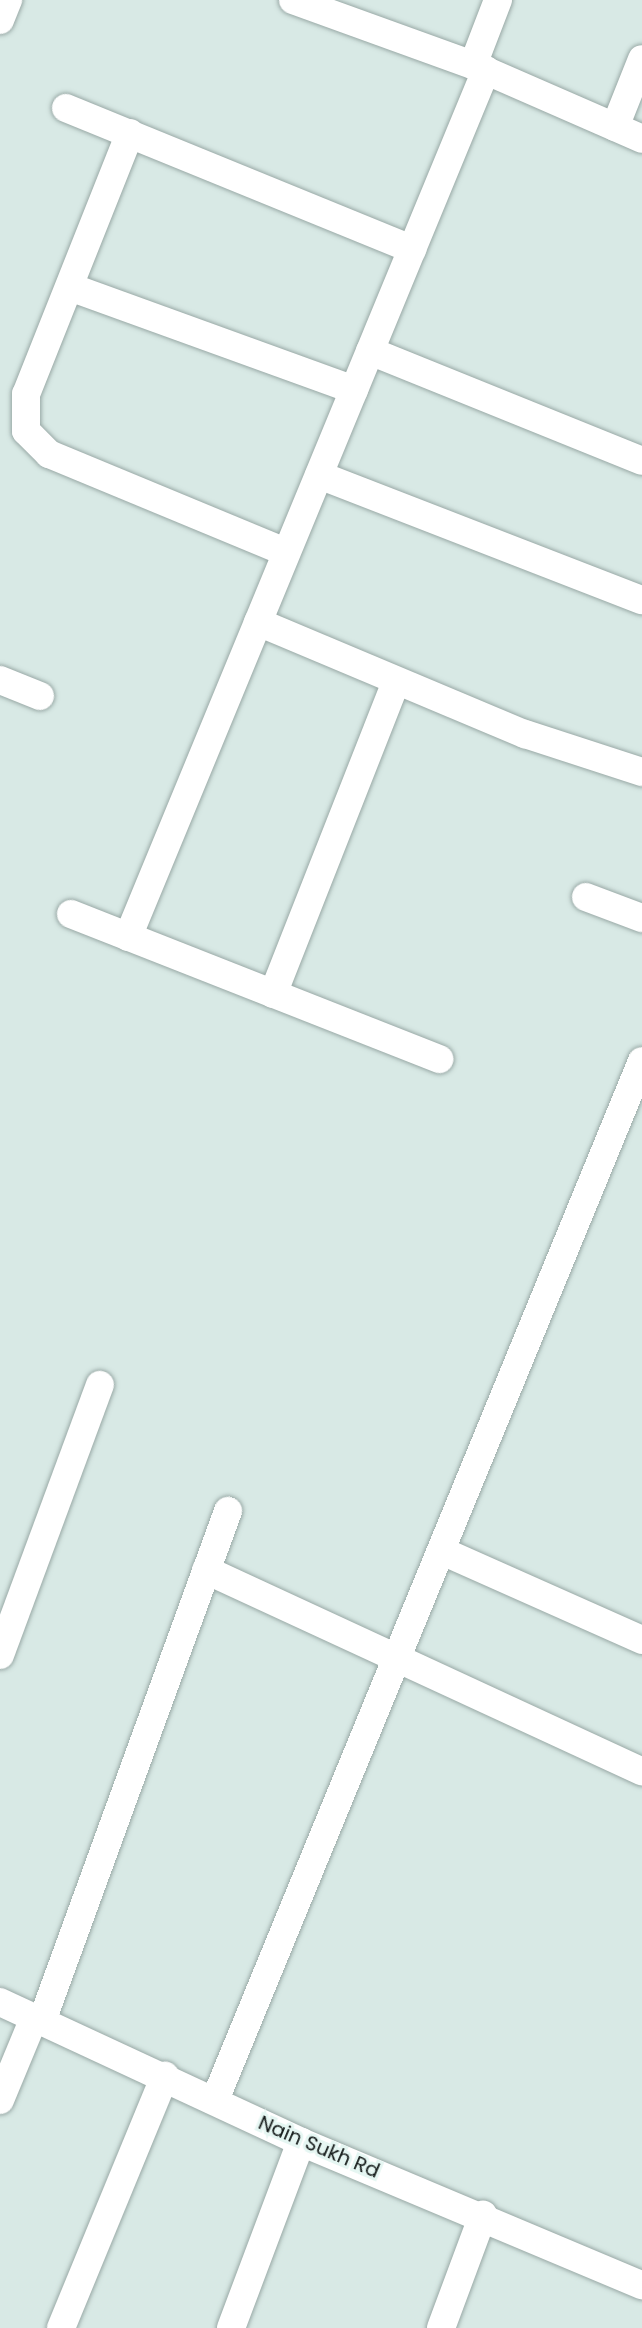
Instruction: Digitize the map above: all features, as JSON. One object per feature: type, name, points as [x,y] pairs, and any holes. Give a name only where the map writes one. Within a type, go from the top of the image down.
[{"type":"street","points":[[0,20],[8,0]]},
{"type":"street","points":[[293,0],[326,7],[479,67],[642,139]]},
{"type":"street","points":[[128,937],[412,249],[479,67],[498,0]]},
{"type":"street","points":[[615,127],[642,59]]},
{"type":"street","points":[[66,108],[412,249]]},
{"type":"street","points":[[130,133],[26,394],[26,431],[36,445],[286,552]]},
{"type":"street","points":[[70,287],[354,390]]},
{"type":"street","points":[[370,351],[642,460]]},
{"type":"street","points":[[319,475],[642,600]]},
{"type":"street","points":[[258,622],[396,681],[642,772]]},
{"type":"street","points":[[0,680],[40,696]]},
{"type":"street","points":[[273,994],[396,681]]},
{"type":"street","points":[[586,897],[642,918]]},
{"type":"street","points":[[71,914],[439,1059]]},
{"type":"street","points":[[215,2100],[642,1061]]},
{"type":"street","points":[[0,1655],[100,1385]]},
{"type":"street","points":[[0,2100],[38,2019],[228,1511]]},
{"type":"street","points":[[442,1551],[642,1640]]},
{"type":"street","points":[[206,1570],[642,1771]]},
{"type":"street","name":"Nain Sukh Rd","points":[[0,2002],[165,2076],[301,2142],[483,2215],[642,2285]]},
{"type":"street","points":[[61,2328],[165,2076]]},
{"type":"street","points":[[231,2328],[301,2142]]},
{"type":"street","points":[[441,2328],[483,2215]]}]
